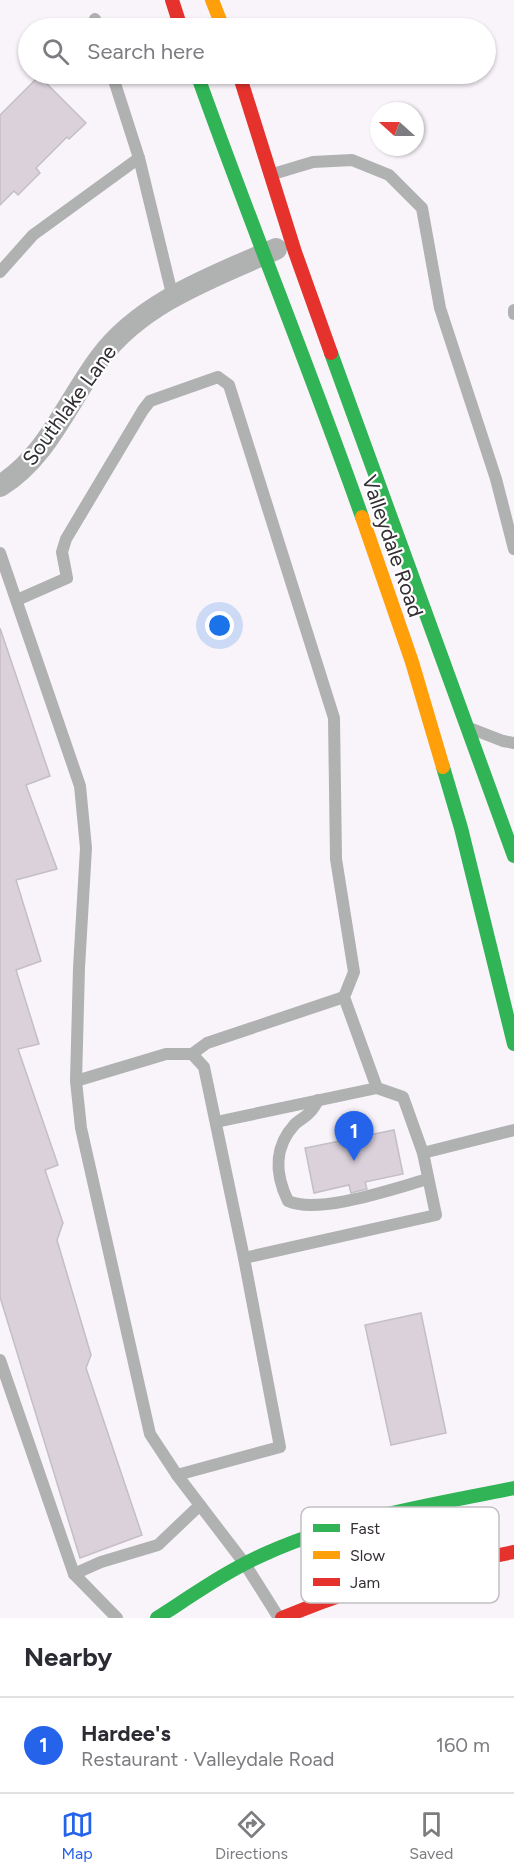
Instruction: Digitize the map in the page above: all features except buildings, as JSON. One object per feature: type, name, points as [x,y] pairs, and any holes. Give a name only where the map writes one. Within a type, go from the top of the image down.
[{"type":"main road","points":[[171,0],[178,18]]},
{"type":"main road","points":[[212,0],[219,18]]},
{"type":"main road","name":"Valleydale Road","points":[[201,84],[336,449],[412,662],[461,828],[514,1044]]},
{"type":"main road","name":"Valleydale Road","points":[[242,84],[292,242],[363,443],[514,852]]},
{"type":"main road","points":[[419,1507],[514,1488]]},
{"type":"main road","points":[[157,1618],[245,1564],[282,1546],[301,1540]]},
{"type":"main road","points":[[499,1555],[514,1552]]},
{"type":"main road","points":[[280,1618],[315,1603]]},
{"type":"street","name":"Southlake Lane","points":[[0,486],[16,476],[47,441],[100,357],[122,332],[161,304],[292,242]]},
{"type":"lane","points":[[115,84],[139,158],[174,298]]},
{"type":"lane","points":[[0,272],[33,235],[139,158]]},
{"type":"lane","points":[[272,174],[313,162],[352,160],[389,175],[422,208],[440,308],[496,479],[514,549]]},
{"type":"lane","points":[[16,600],[67,578],[62,552],[66,539],[150,401],[218,377],[229,385],[334,718],[336,859],[354,972],[344,998],[377,1088]]},
{"type":"lane","points":[[0,553],[80,786],[86,848],[79,956],[76,1081],[81,1128],[150,1434],[177,1475],[245,1564],[280,1618]]},
{"type":"lane","points":[[469,728],[514,743]]},
{"type":"lane","points":[[76,1081],[166,1054],[192,1054],[207,1043],[344,998]]},
{"type":"lane","points":[[177,1475],[280,1447],[204,1067],[192,1054]]},
{"type":"lane","points":[[216,1122],[377,1088],[403,1097],[423,1153],[436,1215],[244,1258]]},
{"type":"lane","points":[[318,1100],[310,1112],[286,1135],[280,1151],[278,1175],[288,1201],[297,1205],[309,1206],[330,1204],[428,1179]]},
{"type":"lane","points":[[423,1153],[514,1130]]},
{"type":"lane","points":[[0,1360],[74,1574],[117,1618]]},
{"type":"lane","points":[[74,1574],[100,1562],[158,1545],[200,1505]]},
{"type":"traffic: fast","points":[[201,84],[362,517]]},
{"type":"traffic: fast","points":[[331,353],[514,856]]},
{"type":"traffic: fast","points":[[443,767],[461,828],[514,1044]]},
{"type":"traffic: fast","points":[[420,1507],[514,1488]]},
{"type":"traffic: fast","points":[[157,1618],[238,1567],[301,1540]]},
{"type":"traffic: slow","points":[[212,0],[219,18]]},
{"type":"traffic: slow","points":[[362,517],[412,662],[443,767]]},
{"type":"traffic: jam","points":[[172,0],[178,18]]},
{"type":"traffic: jam","points":[[242,84],[295,252],[331,353]]},
{"type":"traffic: jam","points":[[499,1555],[514,1552]]},
{"type":"traffic: jam","points":[[282,1618],[321,1603]]},
{"type":"place","name":"Hardee's","points":[[354,1161]]}]
